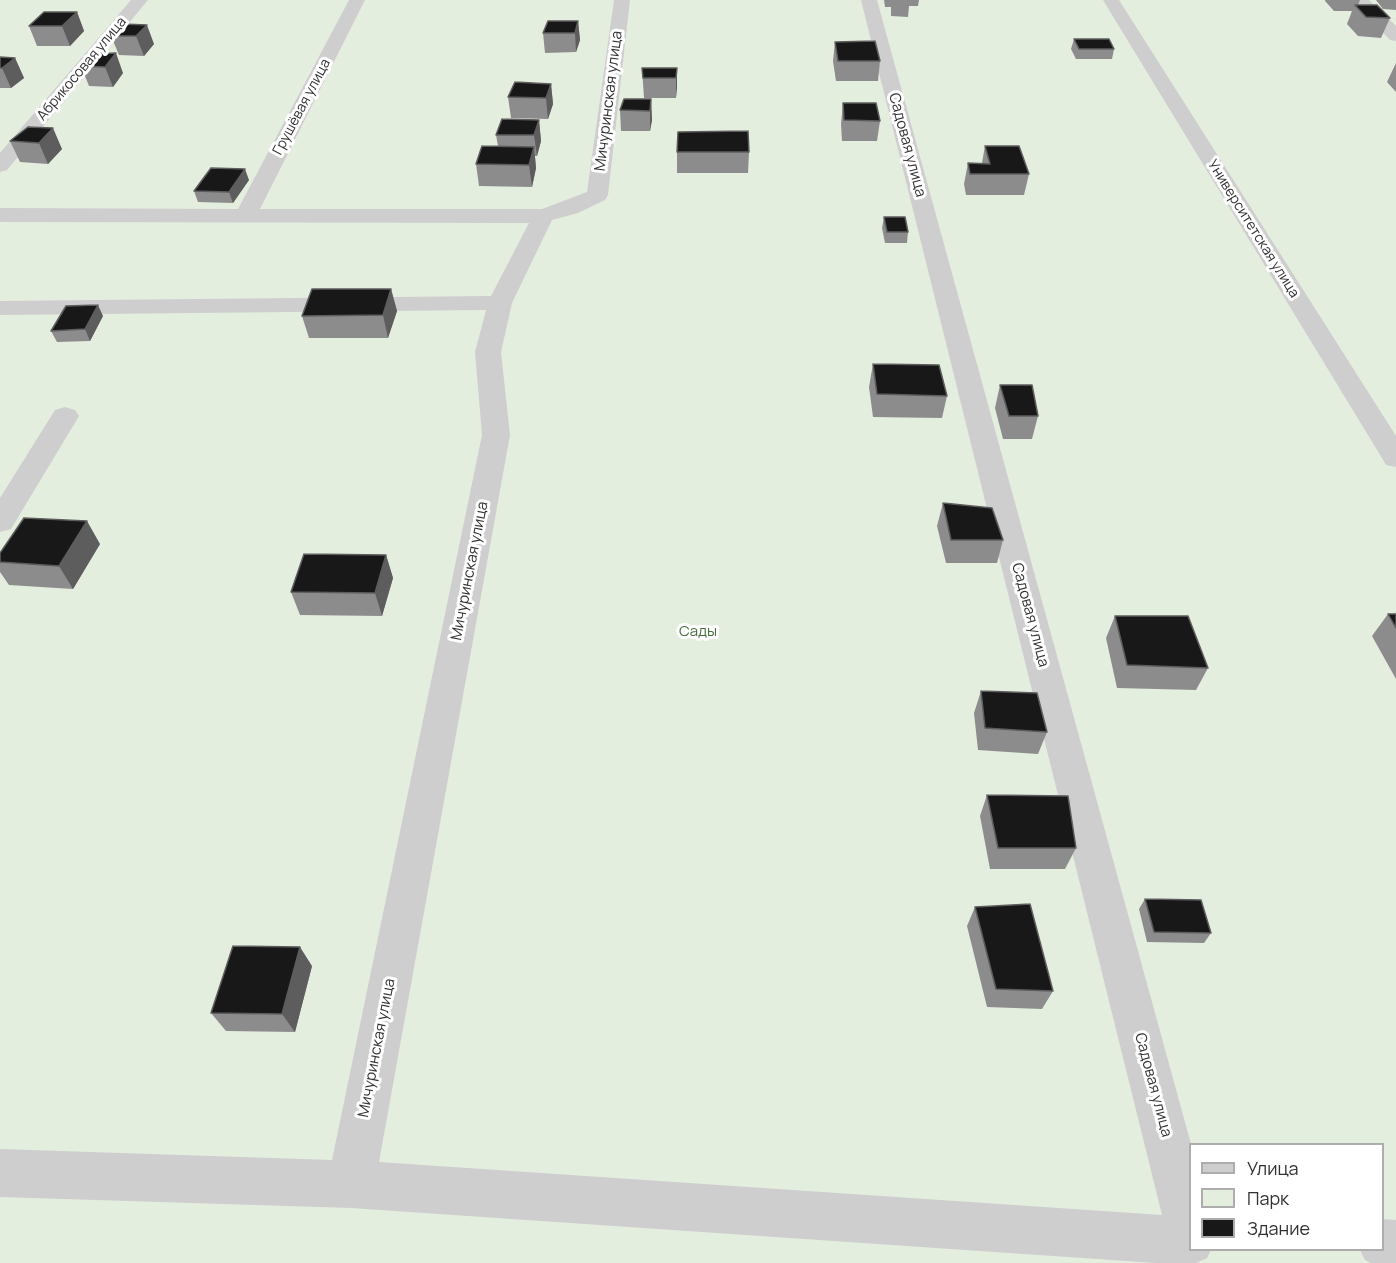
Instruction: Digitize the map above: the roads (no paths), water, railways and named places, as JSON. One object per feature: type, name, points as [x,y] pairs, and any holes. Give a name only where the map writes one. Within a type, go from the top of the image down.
[{"type":"street","name":"Абрикосовая улица","points":[[0,166],[140,0]]},
{"type":"street","name":"Грушёвая улица","points":[[246,214],[357,0]]},
{"type":"street","name":"Мичуринская улица","points":[[351,1184],[496,435],[488,352],[500,303],[543,216],[597,195],[622,0]]},
{"type":"street","name":"Садовая улица","points":[[869,0],[1189,1222]]},
{"type":"street","name":"Университетская улица","points":[[1111,0],[1396,458]]},
{"type":"street","points":[[1360,0],[1396,36]]},
{"type":"street","points":[[0,215],[543,216]]},
{"type":"street","points":[[0,308],[500,303]]},
{"type":"street","points":[[0,522],[65,416]]},
{"type":"street","points":[[0,1173],[351,1184],[1189,1241]]},
{"type":"park label","name":"Сады","points":[[698,632]]}]
